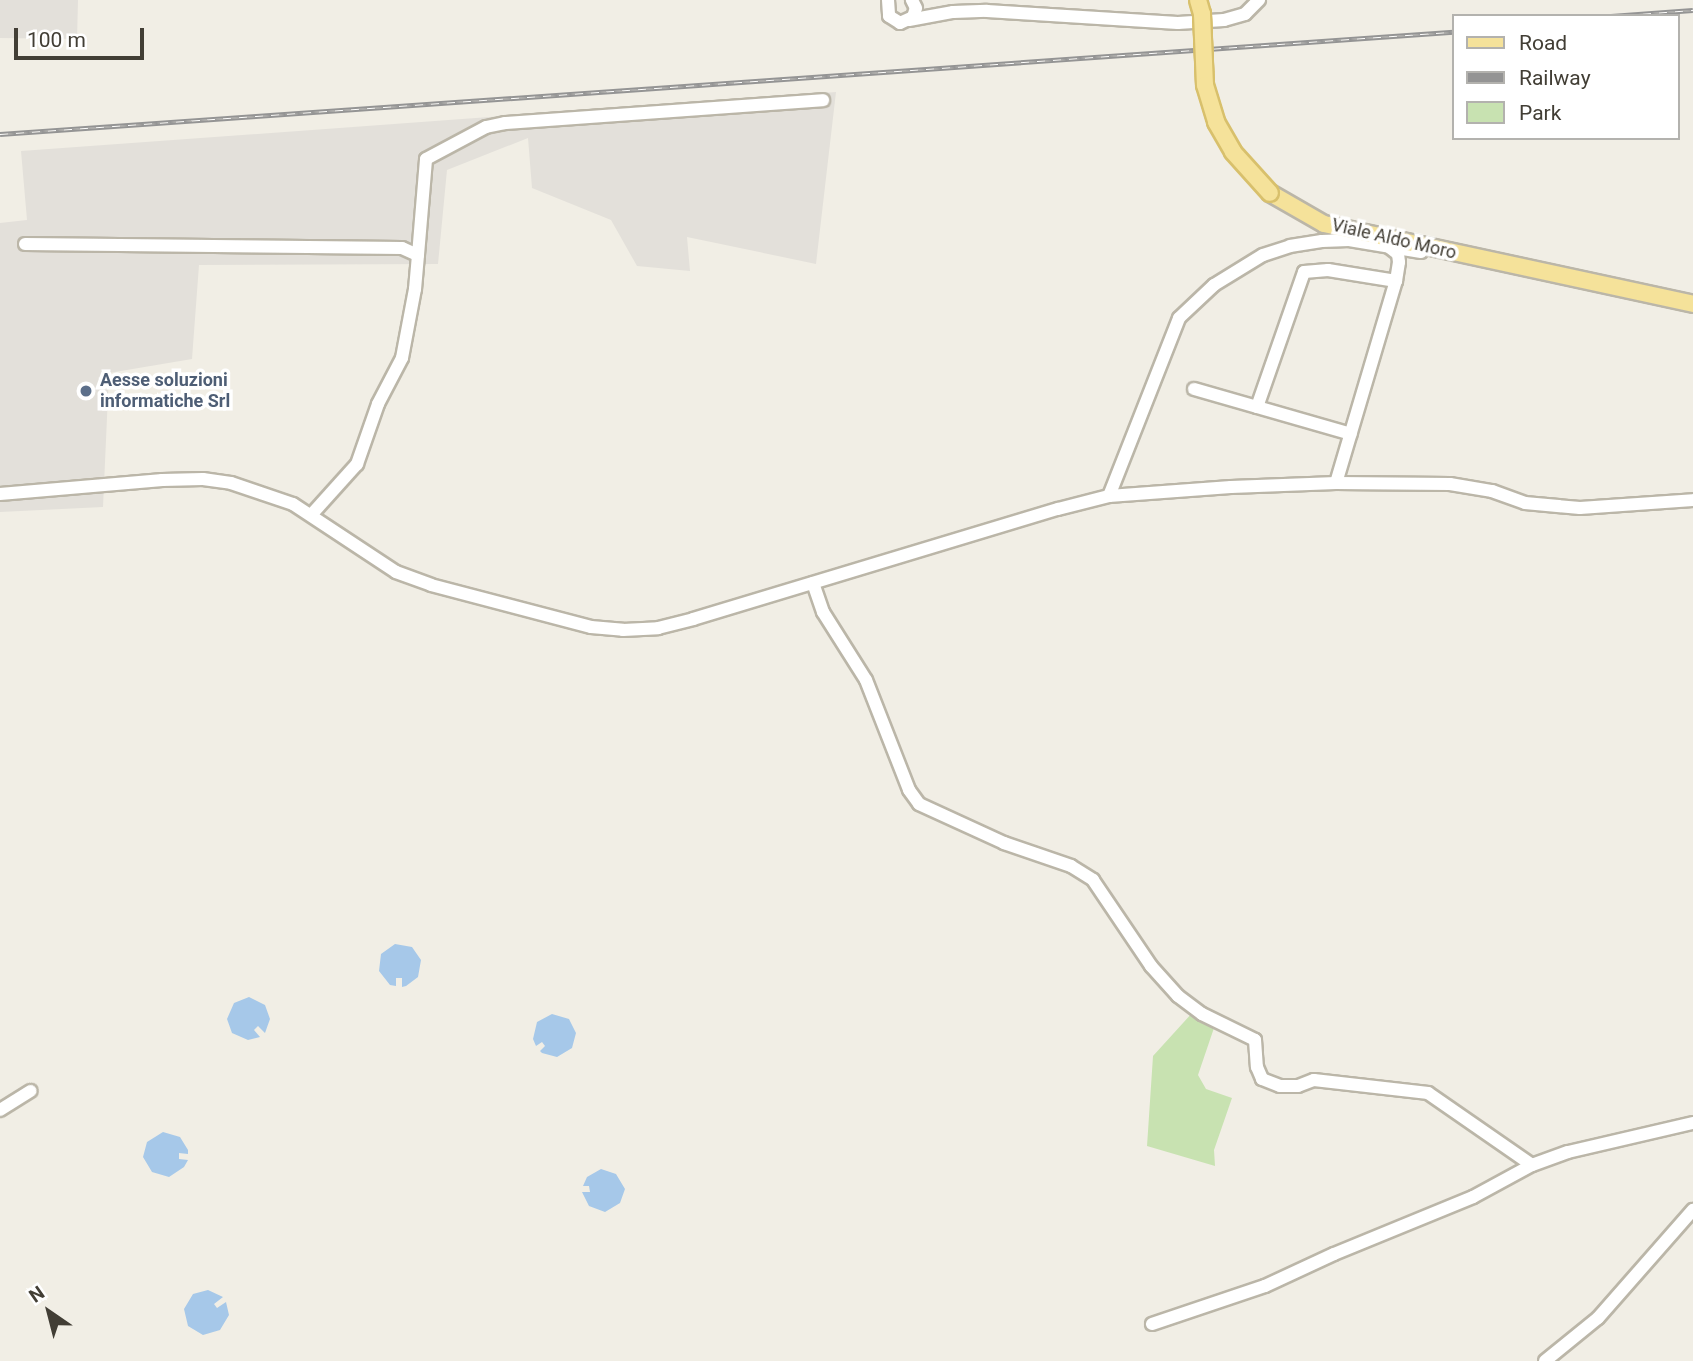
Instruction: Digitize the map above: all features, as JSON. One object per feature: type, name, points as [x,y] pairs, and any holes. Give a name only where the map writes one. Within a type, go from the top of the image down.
[{"type":"main road","name":"Viale Aldo Moro","points":[[1198,0],[1202,14],[1205,85],[1216,122],[1233,152],[1270,193],[1324,224],[1693,304]]},
{"type":"street","points":[[909,20],[915,13],[913,0],[953,12]]},
{"type":"street","points":[[889,1],[887,12],[892,20],[900,23],[987,6],[1178,23],[1234,18],[1245,14],[1259,0]]},
{"type":"street","points":[[312,514],[357,464],[379,404],[402,358],[415,289],[426,159],[486,127],[505,122],[823,100]]},
{"type":"street","points":[[1109,496],[1179,318],[1214,285],[1264,255],[1290,246],[1349,240],[1437,255],[1445,251]]},
{"type":"street","points":[[25,244],[402,248],[418,255]]},
{"type":"street","points":[[1336,483],[1396,281],[1398,254],[1389,247]]},
{"type":"street","points":[[1396,281],[1406,262],[1423,253]]},
{"type":"street","points":[[1257,407],[1304,272],[1328,270],[1396,281]]},
{"type":"street","points":[[1194,389],[1351,435]]},
{"type":"street","points":[[0,494],[203,479],[272,494],[312,514],[396,572],[431,585],[591,627],[624,630],[658,628],[1109,496],[1231,486],[1336,483],[1450,484],[1492,491],[1525,503],[1580,508],[1693,500]]},
{"type":"street","points":[[813,583],[823,612],[866,680],[909,790],[919,804],[1004,843],[1071,866],[1093,880],[1151,966],[1178,996],[1202,1013],[1255,1040],[1257,1067],[1262,1079],[1280,1086],[1298,1086],[1314,1080],[1428,1093],[1532,1166]]},
{"type":"street","points":[[0,1110],[30,1091]]},
{"type":"street","points":[[1152,1324],[1265,1286],[1334,1254],[1473,1197],[1532,1166],[1568,1152],[1693,1123]]},
{"type":"street","points":[[1545,1361],[1598,1318],[1693,1210]]},
{"type":"shaded area","points":[[0,0],[78,0],[77,39],[0,38]]},
{"type":"shaded area","points":[[836,92],[816,264],[687,237],[690,271],[637,266],[611,220],[532,188],[528,138],[447,170],[438,264],[199,265],[192,359],[109,373],[103,507],[0,512],[0,223],[27,220],[21,151]]},
{"type":"green space","points":[[1193,1012],[1215,1025],[1198,1075],[1206,1089],[1232,1098],[1214,1150],[1215,1166],[1147,1146],[1153,1056]]},
{"type":"water","points":[[395,944],[412,947],[421,960],[418,977],[402,987],[402,978],[396,978],[396,986],[390,985],[379,971],[381,954]]},
{"type":"water","points":[[249,997],[265,1005],[270,1019],[265,1033],[258,1026],[254,1030],[260,1037],[248,1040],[232,1033],[227,1019],[234,1003]]},
{"type":"water","points":[[552,1014],[569,1019],[576,1033],[572,1048],[557,1057],[542,1053],[540,1051],[545,1046],[542,1042],[536,1046],[533,1039],[537,1022]]},
{"type":"water","points":[[163,1132],[180,1137],[188,1150],[188,1154],[179,1153],[179,1159],[188,1160],[184,1167],[169,1177],[152,1172],[143,1157],[147,1142]]},
{"type":"water","points":[[601,1169],[616,1174],[625,1189],[620,1203],[605,1212],[589,1206],[582,1192],[590,1192],[589,1186],[583,1186],[587,1177]]},
{"type":"water","points":[[208,1290],[223,1297],[214,1304],[217,1308],[226,1302],[229,1315],[220,1330],[203,1335],[188,1326],[184,1309],[193,1294]]},
{"type":"railway","points":[[1638,14],[1693,10]]},
{"type":"railway","points":[[0,134],[1452,32]]},
{"type":"place","name":"Aesse soluzioni informatiche Srl","points":[[86,391]]}]
